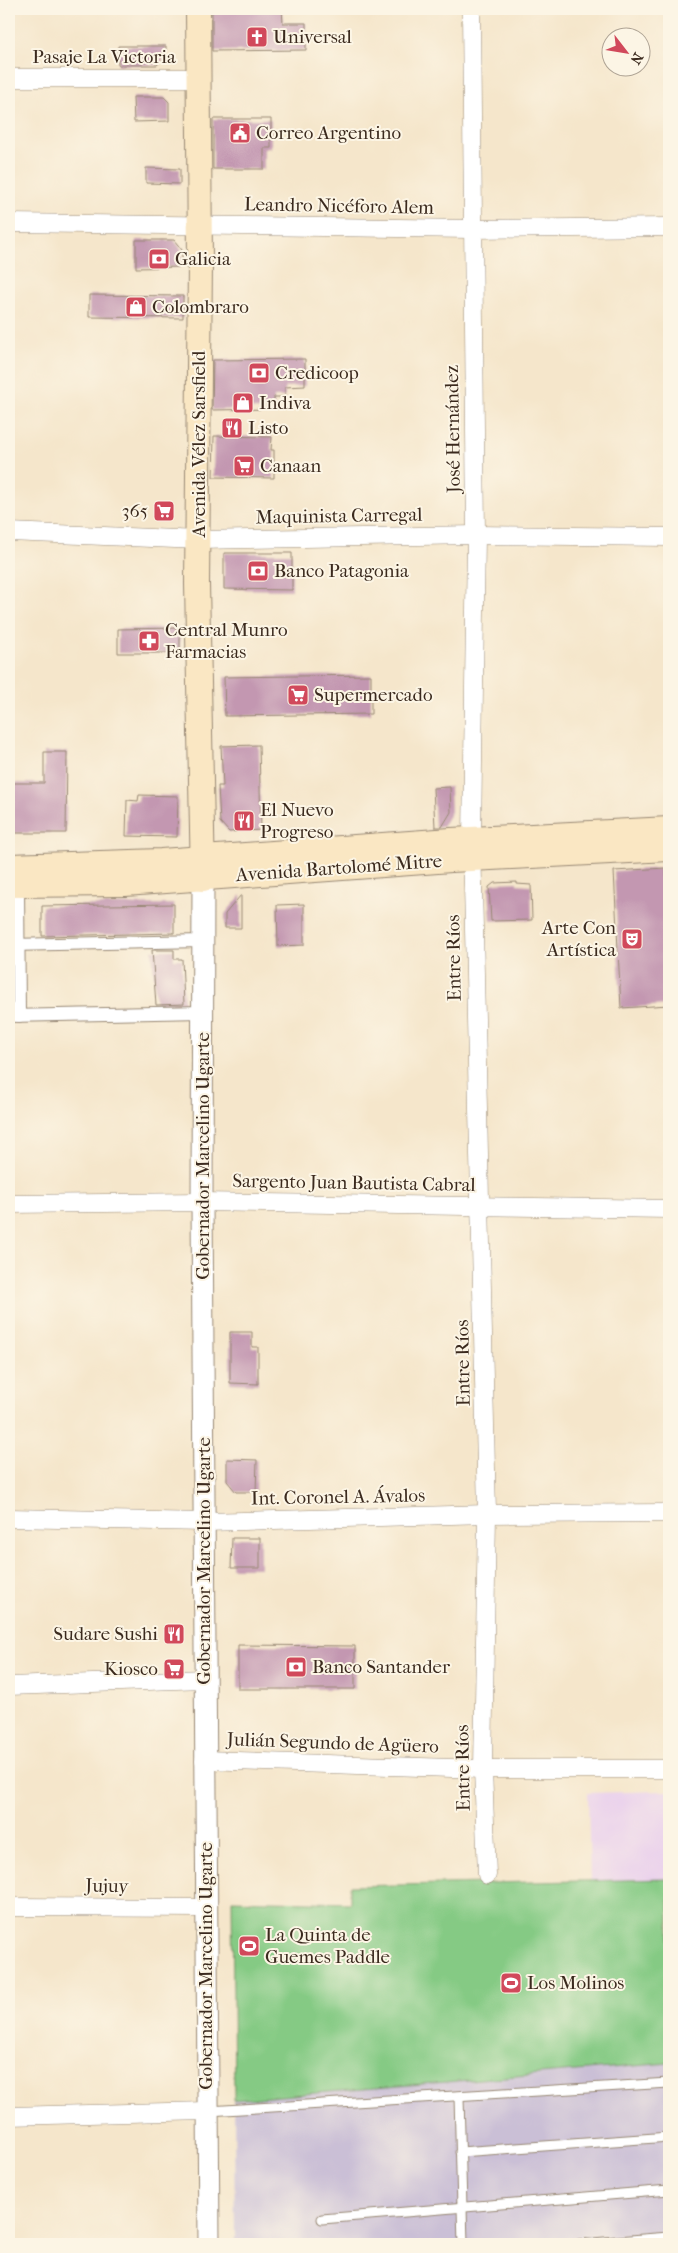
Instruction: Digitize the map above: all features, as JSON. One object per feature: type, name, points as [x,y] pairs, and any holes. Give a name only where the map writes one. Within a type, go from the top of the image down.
[{"type":"main road","name":"Avenida Vélez Sarsfield","points":[[198,9],[199,540],[197,584],[203,868]]},
{"type":"main road","name":"Avenida Bartolomé Mitre","points":[[12,879],[472,849],[669,829]]},
{"type":"main road","name":"Avenida Bartolomé Mitre","points":[[472,849],[669,848]]},
{"type":"street","name":"José Hernández","points":[[471,9],[476,535],[472,849]]},
{"type":"street","name":"Pasaje La Victoria","points":[[9,78],[198,78]]},
{"type":"street","name":"Leandro Nicéforo Alem","points":[[9,223],[472,229],[669,227]]},
{"type":"street","name":"Maquinista Carregal","points":[[9,532],[199,540],[476,535],[669,537]]},
{"type":"street","name":"Entre Ríos","points":[[472,849],[486,1514],[483,1769],[487,1875]]},
{"type":"street","name":"Gobernador Marcelino Ugarte","points":[[203,868],[204,1760],[209,2244]]},
{"type":"street","points":[[12,879],[14,1016],[203,1012]]},
{"type":"street","points":[[13,945],[203,941]]},
{"type":"street","name":"Sargento Juan Bautista Cabral","points":[[9,1204],[202,1202],[669,1209]]},
{"type":"street","name":"Int. Coronel A. Ávalos","points":[[9,1518],[205,1522],[486,1514],[669,1513]]},
{"type":"street","points":[[9,1686],[204,1679]]},
{"type":"street","name":"Julián Segundo de Agüero","points":[[204,1760],[483,1769],[669,1769]]},
{"type":"street","name":"Jujuy","points":[[9,1906],[205,1908]]},
{"type":"street","points":[[9,2116],[207,2111]]},
{"type":"lane","points":[[207,2111],[669,2083]]},
{"type":"lane","points":[[459,2097],[461,2207],[464,2244]]},
{"type":"lane","points":[[460,2152],[669,2137]]},
{"type":"lane","points":[[322,2219],[669,2190]]},
{"type":"lane","points":[[580,2244],[669,2237]]},
{"type":"shaded area","points":[[669,1791],[669,1879],[590,1881],[588,1793]]},
{"type":"shaded area","points":[[669,2063],[669,2244],[235,2244],[234,2100]]},
{"type":"green space","name":"Los Molinos","points":[[669,1879],[669,2063],[234,2100],[232,1900],[350,1903],[350,1886]]},
{"type":"building","name":"Universal","points":[[212,9],[282,9],[283,23],[306,23],[306,50],[212,51]]},
{"type":"building","points":[[118,46],[166,46],[166,57],[157,65],[118,65]]},
{"type":"building","points":[[133,97],[164,97],[169,102],[169,121],[134,122]]},
{"type":"building","name":"Correo Argentino","points":[[213,119],[271,119],[271,148],[264,148],[264,169],[213,169]]},
{"type":"building","points":[[146,168],[180,169],[180,184],[146,183]]},
{"type":"building","name":"Galicia","points":[[136,240],[174,240],[182,250],[182,267],[136,268]]},
{"type":"building","name":"Colombraro","points":[[89,295],[183,296],[183,318],[89,317]]},
{"type":"building","name":"Credicoop","points":[[305,359],[305,386],[285,387],[285,397],[274,397],[274,409],[212,410],[213,360]]},
{"type":"building","name":"Canaan","points":[[214,436],[272,437],[271,450],[274,450],[274,478],[213,477]]},
{"type":"building","name":"Banco Patagonia","points":[[224,553],[292,553],[292,590],[224,589]]},
{"type":"building","name":"Central Munro Farmacias","points":[[180,628],[180,653],[118,653],[118,629]]},
{"type":"building","name":"Supermercado","points":[[371,675],[371,714],[225,716],[224,677]]},
{"type":"building","points":[[259,745],[261,830],[229,832],[220,822],[218,786],[223,786],[221,746]]},
{"type":"building","points":[[44,752],[67,752],[66,833],[9,833],[9,783],[44,783]]},
{"type":"building","points":[[450,787],[451,812],[442,827],[435,827],[433,788]]},
{"type":"building","points":[[139,795],[178,796],[177,837],[126,836],[127,800],[138,801]]},
{"type":"building","points":[[666,868],[669,1005],[621,1008],[614,871]]},
{"type":"building","points":[[517,882],[517,884],[531,885],[532,920],[491,921],[489,887],[494,883]]},
{"type":"building","points":[[241,895],[241,928],[225,928],[225,914]]},
{"type":"building","points":[[174,904],[174,933],[42,936],[42,906]]},
{"type":"building","points":[[304,904],[304,945],[278,946],[277,905]]},
{"type":"building","points":[[152,950],[174,950],[174,959],[182,959],[184,1004],[156,1005]]},
{"type":"building","points":[[230,1332],[252,1332],[252,1347],[258,1347],[258,1384],[230,1383]]},
{"type":"building","points":[[227,1459],[257,1460],[256,1492],[236,1492],[227,1481]]},
{"type":"building","points":[[232,1538],[260,1538],[260,1568],[231,1568]]},
{"type":"building","name":"Banco Santander","points":[[238,1645],[355,1646],[355,1689],[238,1689]]},
{"type":"place","name":"Universal","points":[[257,37]]},
{"type":"place","name":"Correo Argentino","points":[[240,133]]},
{"type":"place","name":"Galicia","points":[[159,259]]},
{"type":"place","name":"Colombraro","points":[[136,307]]},
{"type":"place","name":"Credicoop","points":[[259,373]]},
{"type":"place","name":"Indiva","points":[[243,403]]},
{"type":"place","name":"Listo","points":[[232,428]]},
{"type":"place","name":"Canaan","points":[[244,466]]},
{"type":"place","name":"365","points":[[164,511]]},
{"type":"place","name":"Banco Patagonia","points":[[258,571]]},
{"type":"place","name":"Central Munro Farmacias","points":[[149,641]]},
{"type":"place","name":"Supermercado","points":[[298,695]]},
{"type":"place","name":"El Nuevo Progreso","points":[[244,821]]},
{"type":"place","name":"Arte Con Artística","points":[[632,939]]},
{"type":"place","name":"Sudare Sushi","points":[[174,1634]]},
{"type":"place","name":"Banco Santander","points":[[296,1667]]},
{"type":"place","name":"Kiosco","points":[[174,1669]]},
{"type":"place","name":"La Quinta de Guemes Paddle","points":[[249,1946]]},
{"type":"place","name":"Los Molinos","points":[[511,1983]]}]
